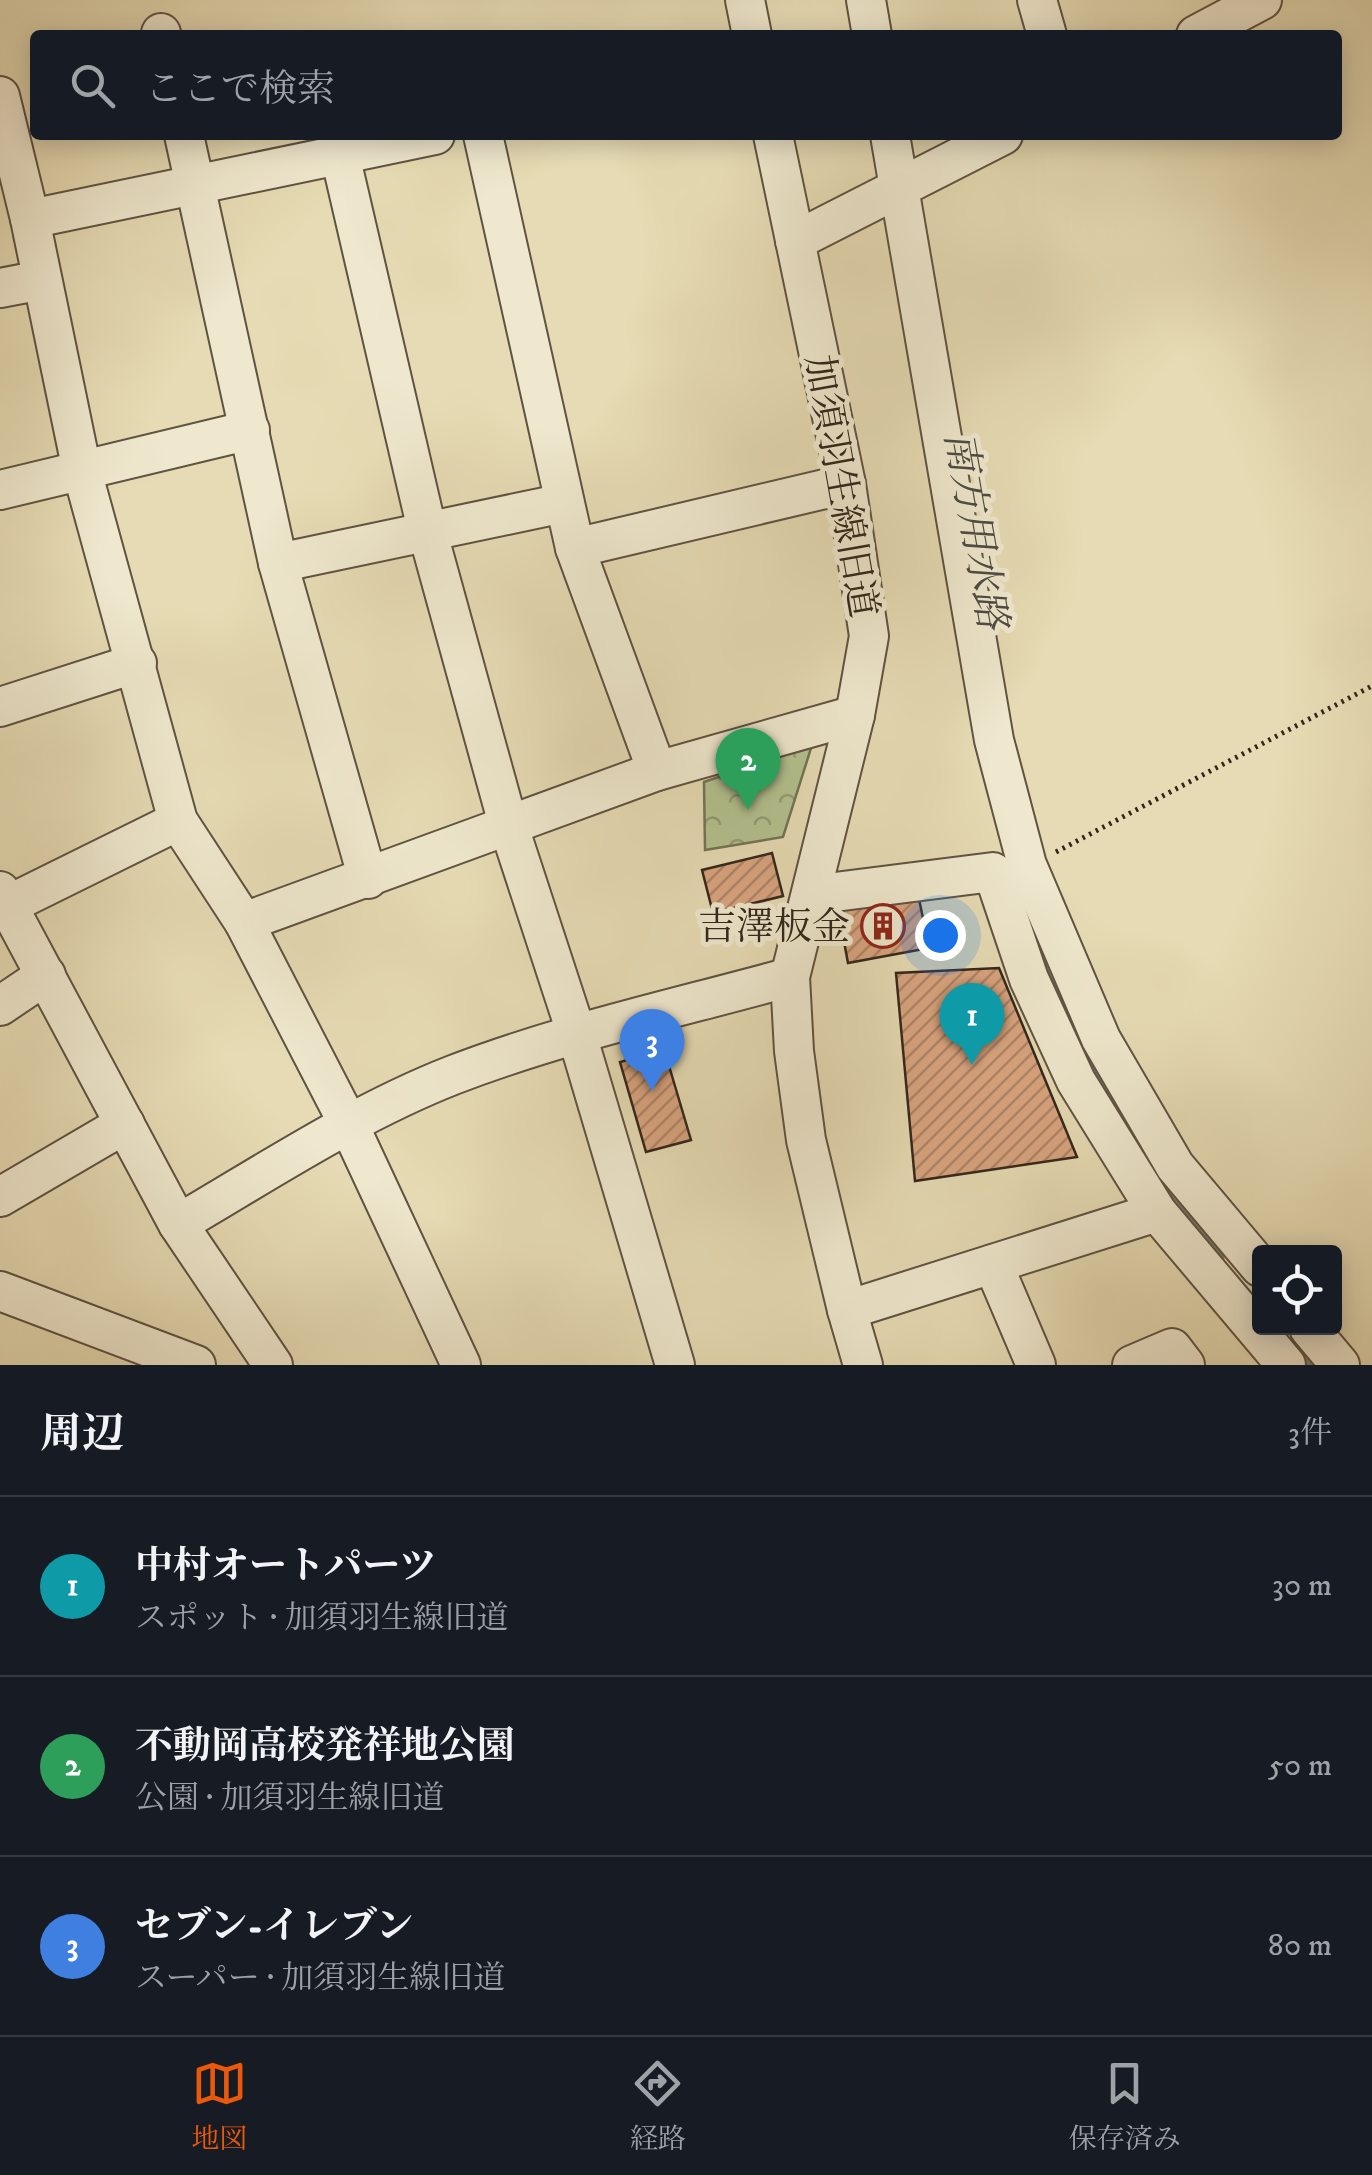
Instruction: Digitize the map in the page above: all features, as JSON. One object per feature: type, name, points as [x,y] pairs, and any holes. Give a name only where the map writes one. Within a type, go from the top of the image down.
[{"type":"street","points":[[745,0],[751,30]]},
{"type":"street","points":[[866,0],[871,30]]},
{"type":"street","points":[[1037,0],[1046,30]]},
{"type":"street","points":[[1205,30],[1262,0]]},
{"type":"street","points":[[0,96],[30,219],[82,471],[178,820],[244,922],[349,1125],[460,1365]]},
{"type":"street","points":[[185,140],[278,563],[368,878]]},
{"type":"street","points":[[30,219],[411,140]]},
{"type":"street","points":[[484,140],[574,548],[656,771]]},
{"type":"street","name":"加須羽生線旧道","points":[[774,140],[846,484],[869,636],[855,715],[790,977],[794,1051],[806,1140],[846,1310],[864,1365]]},
{"type":"street","points":[[890,140],[890,192],[994,740],[1027,866],[1101,1039],[1175,1166],[1252,1258]]},
{"type":"street","points":[[795,241],[993,140]]},
{"type":"street","points":[[340,155],[427,530],[508,824],[577,1035],[675,1365]]},
{"type":"street","points":[[0,288],[42,280]]},
{"type":"street","points":[[0,490],[250,430]]},
{"type":"street","points":[[574,548],[846,484]]},
{"type":"street","points":[[278,563],[564,502]]},
{"type":"street","points":[[0,707],[137,662]]},
{"type":"street","points":[[244,922],[656,771],[855,715]]},
{"type":"street","points":[[178,820],[2,902],[46,975],[178,1224],[273,1365]]},
{"type":"street","points":[[811,894],[993,872],[1029,978],[1076,1081],[1157,1212],[1286,1365]]},
{"type":"street","points":[[0,1006],[46,975]]},
{"type":"street","points":[[178,1224],[349,1125],[452,1076],[577,1035],[790,977]]},
{"type":"street","points":[[0,1197],[125,1124]]},
{"type":"street","points":[[846,1310],[1157,1212]]},
{"type":"street","points":[[993,1264],[1036,1365]]},
{"type":"street","points":[[0,1291],[196,1365]]},
{"type":"street","points":[[1315,1335],[1340,1365]]},
{"type":"street","points":[[1132,1365],[1172,1348],[1185,1365]]},
{"type":"path","points":[[1027,866],[1372,686]]},
{"type":"green space","points":[[812,745],[783,837],[705,850],[704,782]]},
{"type":"building","points":[[772,853],[783,896],[713,913],[702,870]]},
{"type":"building","name":"吉澤板金","points":[[917,889],[929,948],[848,963],[837,904]]},
{"type":"building","points":[[999,968],[1077,1157],[915,1181],[896,973]]},
{"type":"building","points":[[664,1049],[691,1140],[646,1152],[620,1062]]},
{"type":"waterway","name":"南方用水路","points":[[1034,936],[1079,1041],[1127,1129]]},
{"type":"waterway","name":"南方用水路","points":[[1158,1181],[1220,1258]]},
{"type":"waterway","name":"南方用水路","points":[[1295,1348],[1309,1365]]},
{"type":"place","name":"不動岡高校発祥地公園","points":[[748,810]]},
{"type":"place","name":"吉澤板金","points":[[883,926]]},
{"type":"place","name":"中村オートパーツ","points":[[972,1065]]},
{"type":"place","name":"セブン-イレブン","points":[[652,1091]]}]
